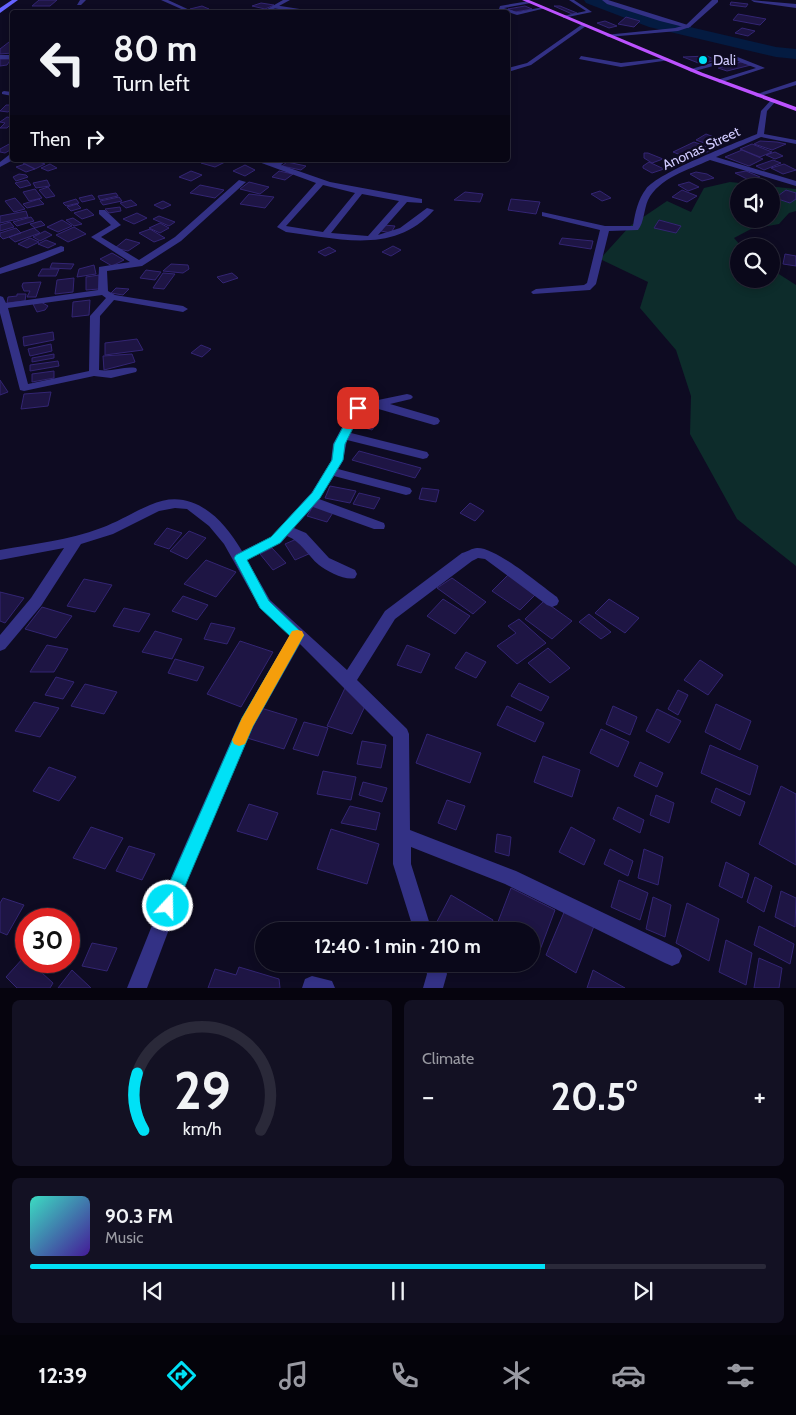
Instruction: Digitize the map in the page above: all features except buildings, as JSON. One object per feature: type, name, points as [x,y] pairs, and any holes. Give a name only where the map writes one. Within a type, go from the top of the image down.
[{"type":"main road","points":[[0,11],[15,0]]},
{"type":"main road","points":[[527,1],[691,70],[796,110]]},
{"type":"street","points":[[164,0],[186,10]]},
{"type":"street","points":[[269,10],[286,0]]},
{"type":"street","points":[[280,4],[288,4],[295,0]]},
{"type":"street","points":[[605,0],[682,28]]},
{"type":"street","points":[[608,35],[682,28],[715,2],[715,0]]},
{"type":"street","points":[[754,0],[783,2],[796,6]]},
{"type":"street","points":[[274,7],[293,10]]},
{"type":"street","points":[[510,69],[529,64],[584,25]]},
{"type":"street","points":[[4,93],[10,94]]},
{"type":"street","name":"Anonas Street","points":[[605,229],[635,228],[637,226],[637,218],[649,190],[666,177],[760,135],[764,111],[773,101]]},
{"type":"street","points":[[760,135],[796,142]]},
{"type":"street","points":[[711,158],[796,184]]},
{"type":"street","points":[[279,162],[290,172],[322,182],[360,192],[419,201]]},
{"type":"street","points":[[94,373],[95,316],[107,295],[102,270],[139,264],[178,239],[242,182]]},
{"type":"street","points":[[322,182],[281,227],[358,239],[370,239],[393,234],[414,224],[430,210]]},
{"type":"street","points":[[325,234],[360,192]]},
{"type":"street","points":[[370,239],[405,199]]},
{"type":"street","points":[[102,212],[117,225],[95,237],[139,264]]},
{"type":"street","points":[[536,292],[587,288],[591,284],[605,229],[544,214]]},
{"type":"street","points":[[0,271],[61,249]]},
{"type":"street","points":[[132,370],[112,374],[94,373],[24,388],[2,302],[107,295],[183,309]]},
{"type":"street","points":[[240,558],[276,540],[311,500],[337,460],[339,444],[358,408],[407,397]]},
{"type":"street","points":[[376,404],[434,421]]},
{"type":"street","points":[[344,435],[423,455]]},
{"type":"street","points":[[331,471],[406,491]]},
{"type":"street","points":[[311,500],[379,526]]},
{"type":"street","points":[[0,555],[76,541],[108,531],[156,507],[175,503],[190,505],[214,523],[230,541],[265,604],[297,635],[316,649],[346,682],[401,734],[402,864],[420,922]]},
{"type":"street","points":[[285,530],[301,536],[324,562],[350,574]]},
{"type":"street","points":[[0,645],[36,602],[76,541]]},
{"type":"street","points":[[346,682],[390,615],[466,557],[477,553],[489,555],[552,601]]},
{"type":"street","points":[[137,988],[181,874],[247,723],[297,635]]},
{"type":"street","points":[[402,835],[510,877],[672,956]]},
{"type":"street","points":[[433,988],[436,972]]},
{"type":"street","points":[[312,988],[312,986],[325,988]]},
{"type":"lane","points":[[565,17],[590,12],[571,0]]},
{"type":"lane","points":[[505,10],[501,9],[502,7],[527,1]]},
{"type":"lane","points":[[510,11],[520,14],[544,8]]},
{"type":"lane","points":[[581,58],[621,65],[667,60]]},
{"type":"lane","points":[[691,70],[734,58],[762,68],[719,81]]},
{"type":"lane","points":[[701,67],[730,78]]},
{"type":"lane","points":[[757,95],[796,83]]},
{"type":"green space","points":[[730,182],[730,228],[757,228],[730,238],[730,288],[780,288],[780,275],[796,285],[796,566],[737,519],[690,434],[691,396],[676,350],[640,308],[648,282],[600,259],[630,226],[667,201],[691,212],[704,188]]},
{"type":"green space","points":[[780,187],[796,189],[796,211],[789,213],[780,223]]},
{"type":"waterway","points":[[591,0],[655,24],[776,52],[796,54]]},
{"type":"slow traffic","points":[[239,740],[297,635]]},
{"type":"place","name":"Dali","points":[[703,60]]},
{"type":"route","points":[[168,906],[247,723],[297,635],[265,604],[240,558],[276,540],[316,495],[337,460],[339,444],[358,408]]}]
